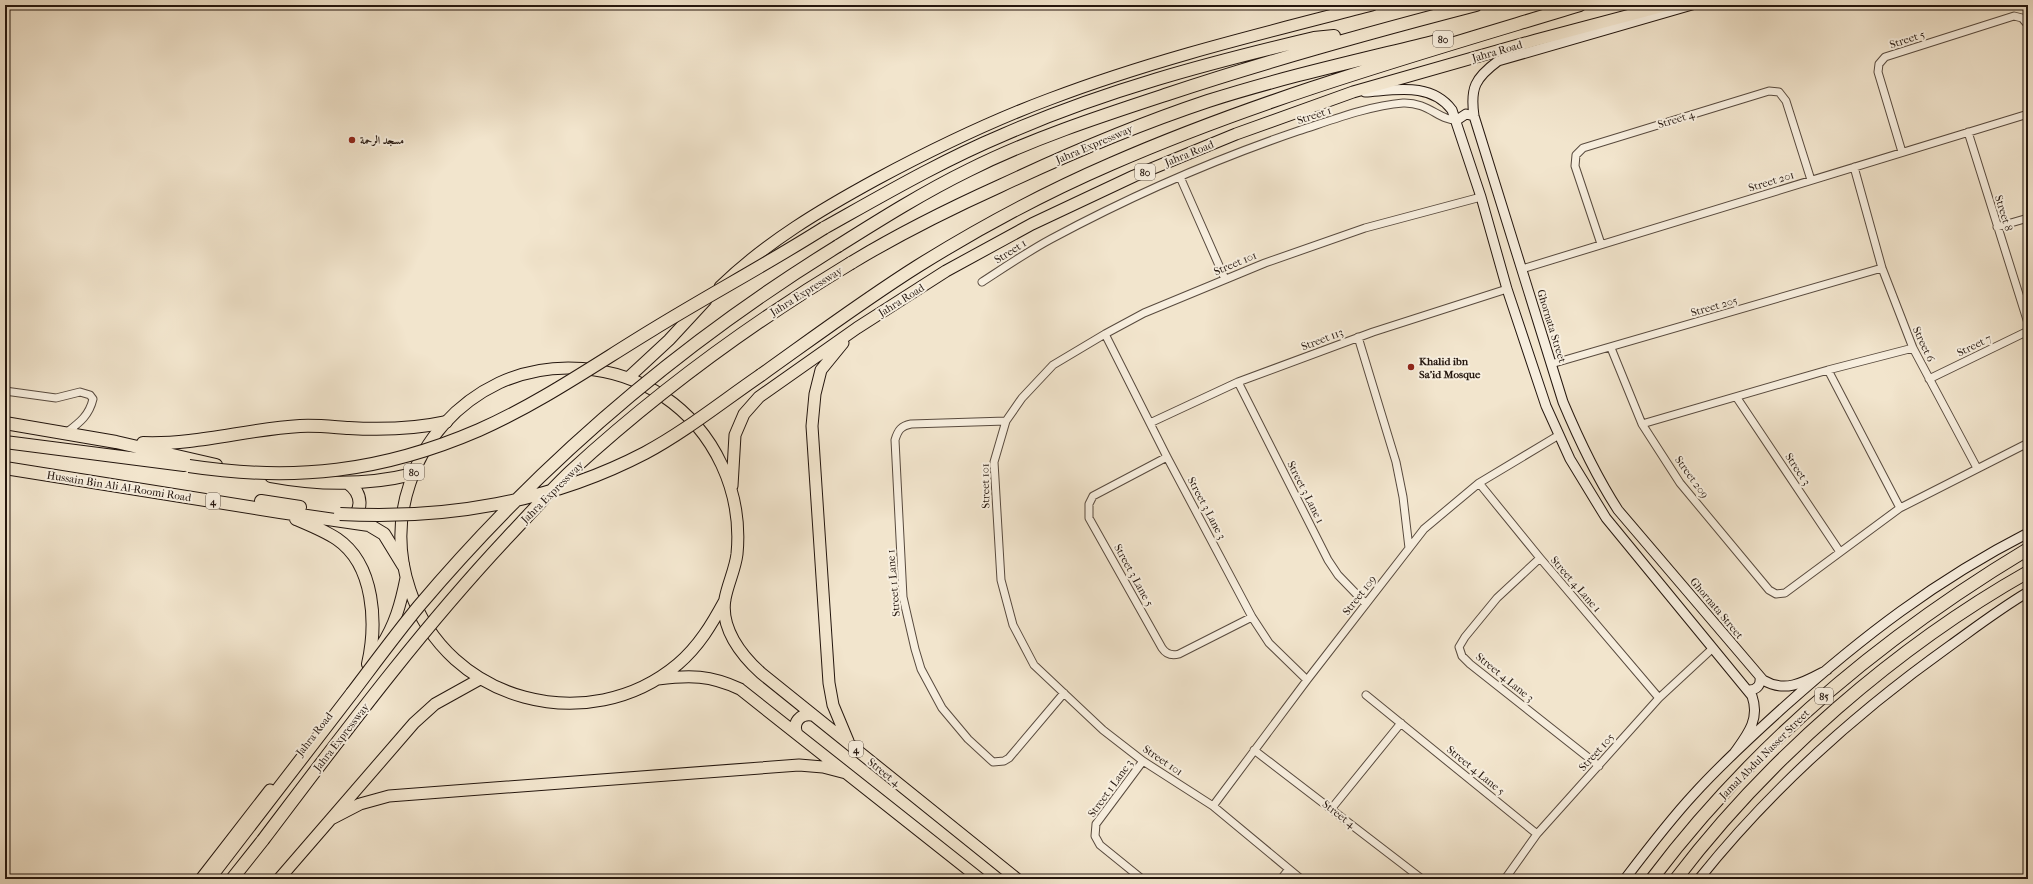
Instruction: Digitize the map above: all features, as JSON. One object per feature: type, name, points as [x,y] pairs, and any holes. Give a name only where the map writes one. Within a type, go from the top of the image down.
[{"type":"highway","name":"Jahra Expressway","points":[[209,879],[419,606],[521,495],[608,414],[681,353],[760,296],[838,246],[969,170],[1016,149],[1137,104],[1288,56],[1476,5]]},
{"type":"highway","name":"Jahra Expressway","points":[[232,879],[430,624],[488,558],[570,473],[645,408],[721,348],[771,313],[904,232],[1078,150],[1154,120],[1245,90],[1576,5]]},
{"type":"highway","points":[[5,461],[341,518],[445,512],[504,503],[577,483],[646,452],[679,432],[917,266],[979,230],[1109,164],[1196,129],[1294,93],[1580,5]]},
{"type":"highway","points":[[5,442],[259,474],[328,472],[360,468],[397,460],[480,429],[556,389],[653,329],[824,228],[924,173],[1002,135],[1134,85],[1205,65],[1314,38],[1365,34]]},
{"type":"highway","points":[[116,442],[172,444],[209,440],[253,430],[302,425],[397,429],[424,427],[446,422]]},
{"type":"highway","points":[[5,423],[116,442],[287,479],[348,483],[378,482],[413,474]]},
{"type":"highway","name":"Hussain Bin Ali Al-Roomi Road","points":[[5,468],[280,512],[341,518],[369,525],[379,530],[392,544],[403,564]]},
{"type":"highway","points":[[341,518],[355,514],[360,501],[358,494],[348,483]]},
{"type":"highway","points":[[280,512],[321,530],[338,540],[358,563],[366,583],[374,620],[374,635],[368,664]]},
{"type":"highway","name":"Jamal Abdul Nasser Street","points":[[1652,879],[1677,846],[1749,766],[1812,707],[1911,626],[1992,570],[2028,549]]},
{"type":"highway","name":"Jamal Abdul Nasser Street","points":[[1676,879],[1694,855],[1759,782],[1826,719],[1864,687],[1929,637],[2004,586],[2028,572]]},
{"type":"main road","points":[[628,378],[669,340],[700,306],[740,267],[802,223],[848,195],[897,169],[995,121],[1051,98],[1117,75],[1372,5]]},
{"type":"main road","name":"Jahra Road","points":[[732,491],[735,435],[744,414],[759,397],[772,386],[857,328],[946,271],[1039,220],[1134,176],[1236,134],[1353,92],[1536,40],[1668,5]]},
{"type":"main road","points":[[849,744],[836,716],[830,694],[812,426],[815,394],[821,370],[832,354],[857,328]]},
{"type":"main road","name":"80","points":[[576,368],[595,370],[628,378],[664,396],[694,422],[717,454],[732,491],[736,512],[736,557],[732,578],[725,600],[712,624],[696,645],[677,664],[655,680],[628,693],[613,698],[568,704],[522,697],[480,679],[447,652],[433,636],[412,598],[403,564],[401,542],[402,513],[413,474],[431,439],[446,422],[463,406],[482,392],[506,380],[533,372],[576,368]]},
{"type":"main road","name":"Jahra Road","points":[[201,879],[368,664],[392,628],[401,603],[406,578]]},
{"type":"main road","name":"Street 4","points":[[725,600],[726,617],[730,633],[748,662],[1017,879]]},
{"type":"main road","name":"4","points":[[655,680],[697,676],[721,680],[740,689],[980,879]]},
{"type":"main road","points":[[279,879],[414,723],[435,704],[480,679]]},
{"type":"main road","points":[[797,734],[795,726],[796,721],[803,715],[812,715]]},
{"type":"main road","points":[[331,819],[360,804],[389,796],[799,765],[823,767],[846,773]]},
{"type":"street","name":"Ghornata Street","points":[[1692,5],[1498,61],[1482,74],[1474,87],[1472,104],[1474,116],[1566,409],[1597,475],[1618,510],[1760,677],[1770,684],[1785,687],[1803,682],[1827,670]]},
{"type":"street","name":"Street 5","points":[[1902,152],[1878,72],[1879,64],[1885,57],[2014,16],[2022,18],[2028,25]]},
{"type":"street","points":[[1353,92],[1399,89],[1430,92],[1449,106],[1457,120],[1507,288],[1546,406],[1582,481],[1606,518],[1749,690],[1754,701],[1755,719],[1748,734],[1735,752]]},
{"type":"street","name":"Street 4","points":[[1601,244],[1575,166],[1576,155],[1583,148],[1769,91],[1779,92],[1786,101],[1811,180]]},
{"type":"street","name":"Street 1","points":[[982,282],[1050,240],[1134,196],[1238,152],[1310,127],[1387,105],[1418,104],[1448,119],[1457,120]]},
{"type":"street","points":[[1457,120],[1466,114],[1474,116]]},
{"type":"street","name":"Street 201","points":[[1522,269],[2028,114]]},
{"type":"street","name":"Street 8","points":[[1968,132],[2028,323]]},
{"type":"street","name":"Street 6","points":[[1854,167],[1882,268],[1912,348],[1977,468]]},
{"type":"street","points":[[1180,177],[1226,279]]},
{"type":"street","name":"Street 101","points":[[1301,879],[1214,806],[1143,760],[1104,730],[1034,665],[1013,625],[1001,580],[994,462],[1006,421],[1022,398],[1053,365],[1105,334],[1144,313],[1265,263],[1365,228],[1481,197]]},
{"type":"street","points":[[1997,227],[2028,218]]},
{"type":"street","name":"Street 205","points":[[1551,364],[1611,348],[1882,268]]},
{"type":"street","name":"Street 113","points":[[1150,423],[1238,382],[1358,337],[1507,288]]},
{"type":"street","name":"Street 7","points":[[1929,379],[2028,331]]},
{"type":"street","name":"Street 3 Lane 3","points":[[1105,334],[1167,457],[1252,617],[1270,643],[1307,680]]},
{"type":"street","points":[[1358,337],[1397,468],[1403,497],[1409,548]]},
{"type":"street","name":"Street 209","points":[[1611,348],[1642,424],[1680,483],[1769,590],[1776,594],[1785,593],[1840,552]]},
{"type":"street","points":[[1642,424],[1737,398],[1828,370],[1912,348]]},
{"type":"street","points":[[1828,370],[1900,508]]},
{"type":"street","name":"Street 3 Lane 1","points":[[1238,382],[1328,560],[1338,575],[1366,604]]},
{"type":"street","points":[[5,391],[56,398],[80,392],[90,395],[93,399],[90,410],[83,420],[65,434]]},
{"type":"street","name":"Street 3","points":[[1737,398],[1840,552]]},
{"type":"street","name":"Street 1 Lane 1","points":[[1006,421],[911,424],[903,426],[897,432],[896,448],[904,608],[921,669],[942,708],[968,739],[993,762],[1004,761],[1009,758],[1064,693]]},
{"type":"street","name":"Street 109","points":[[1214,806],[1307,680],[1424,529],[1479,483],[1559,435]]},
{"type":"street","points":[[1840,552],[1900,508],[2028,443]]},
{"type":"street","name":"Street 3 Lane 5","points":[[1167,457],[1093,496],[1088,509],[1090,518],[1166,653],[1179,654],[1252,617]]},
{"type":"street","points":[[1582,481],[1591,483],[1597,475]]},
{"type":"street","name":"Street 4 Lane 1","points":[[1479,483],[1540,558],[1659,698]]},
{"type":"street","points":[[1595,502],[1600,495],[1608,494]]},
{"type":"street","points":[[1625,879],[1694,794],[1735,752],[1827,670],[1871,633],[1925,593],[1986,554],[2028,533]]},
{"type":"street","name":"Street 4 Lane 3","points":[[1540,558],[1497,598],[1465,637],[1459,647],[1460,652],[1470,664],[1599,766]]},
{"type":"street","points":[[1699,879],[1772,795],[1822,747],[1902,681],[1972,629],[2028,592]]},
{"type":"street","name":"Street 105","points":[[1505,879],[1537,834],[1659,698],[1713,648]]},
{"type":"street","points":[[1749,690],[1757,688],[1760,677]]},
{"type":"street","name":"Street 4 Lane 5","points":[[1366,695],[1537,834]]},
{"type":"street","points":[[1332,808],[1401,723]]},
{"type":"street","name":"Street 4","points":[[1254,750],[1332,808],[1422,879]]},
{"type":"street","name":"Street 1 Lane 3","points":[[1142,879],[1100,845],[1094,832],[1096,824],[1143,760]]},
{"type":"street","points":[[1281,879],[1288,869]]},
{"type":"place","name":"مسجد الرحمة","points":[[352,140]]},
{"type":"place","name":"Khalid ibn Sa'id Mosque","points":[[1411,367]]}]
